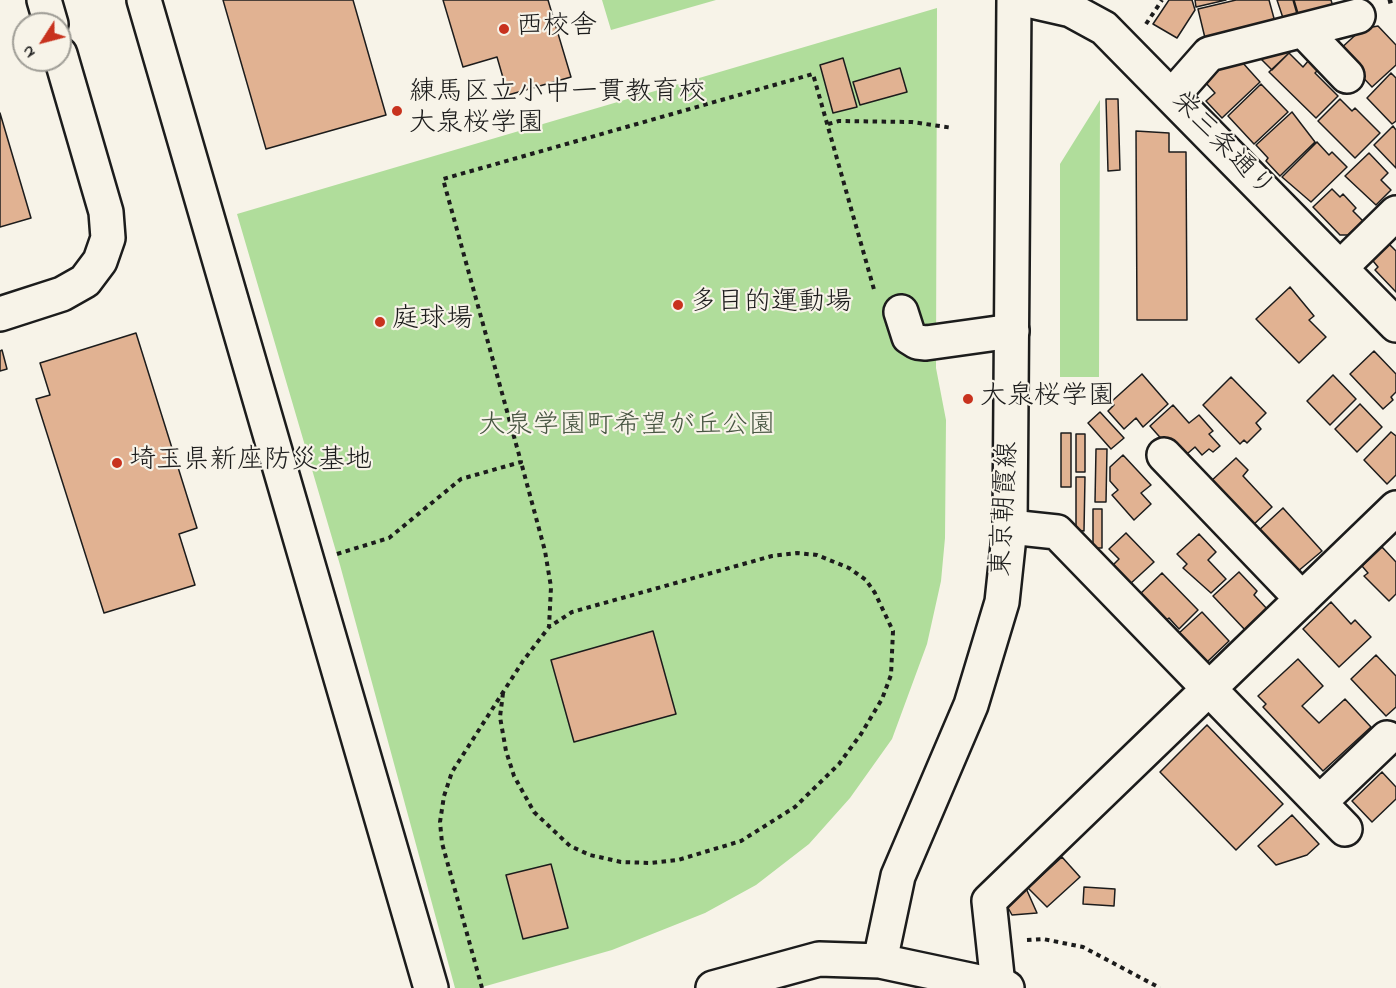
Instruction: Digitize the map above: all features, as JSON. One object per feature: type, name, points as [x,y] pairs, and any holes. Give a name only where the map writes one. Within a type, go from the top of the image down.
[{"type":"street","points":[[144,0],[431,988]]},
{"type":"street","name":"東京朝霞線","points":[[880,961],[898,876],[971,705],[1002,602],[1010,527],[1014,0]]},
{"type":"street","name":"栄三条通り","points":[[1027,0],[1071,10],[1095,20],[1396,325]]},
{"type":"street","points":[[1172,96],[1209,54],[1358,16]]},
{"type":"street","points":[[1303,30],[1347,76]]},
{"type":"street","points":[[0,314],[62,294],[85,281],[100,261],[108,238],[106,212],[65,72]]},
{"type":"street","points":[[1340,268],[1396,213]]},
{"type":"street","points":[[889,307],[909,338],[917,342],[926,343],[1011,331]]},
{"type":"street","points":[[1164,455],[1302,599]]},
{"type":"street","points":[[713,988],[819,959],[880,961],[1002,987],[993,941],[989,901],[1302,599],[1394,515]]},
{"type":"street","points":[[1010,527],[1057,532],[1211,687],[1345,829]]},
{"type":"street","points":[[1320,802],[1387,738]]},
{"type":"path","points":[[1145,26],[1162,0]]},
{"type":"path","points":[[549,627],[551,587],[545,551],[443,179],[813,74],[889,307]]},
{"type":"path","points":[[828,124],[839,121],[912,122],[953,128]]},
{"type":"path","points":[[308,562],[389,538],[462,479],[521,462]]},
{"type":"path","points":[[482,988],[442,843],[440,822],[444,796],[452,772],[503,693],[549,627],[572,612],[772,556],[797,553],[817,555],[849,568],[866,580],[876,593],[893,631],[891,675],[882,699],[839,764],[795,807],[741,841],[678,860],[651,863],[621,862],[590,855],[570,846],[534,812],[514,776],[506,751],[500,717],[503,693]]},
{"type":"path","points":[[993,941],[1043,939],[1083,947],[1160,988]]},
{"type":"green space","points":[[602,0],[716,0],[611,30]]},
{"type":"green space","name":"大泉学園町希望が丘公園","points":[[937,8],[936,368],[946,420],[945,538],[941,581],[927,644],[892,739],[850,798],[809,844],[756,885],[705,913],[612,950],[479,988],[455,988],[340,565],[237,214]]},
{"type":"green space","points":[[1100,100],[1099,377],[1060,377],[1060,164]]},
{"type":"building","points":[[223,0],[353,0],[386,115],[266,149]]},
{"type":"building","name":"西校舎","points":[[443,0],[548,0],[571,77],[508,95],[497,57],[463,67]]},
{"type":"building","points":[[1169,0],[1192,0],[1195,10],[1177,38],[1153,24]]},
{"type":"building","points":[[1195,0],[1226,0],[1196,7]]},
{"type":"building","points":[[1236,0],[1269,0],[1275,22],[1205,38],[1198,9]]},
{"type":"building","points":[[1277,0],[1293,0],[1297,14],[1283,18]]},
{"type":"building","points":[[1294,0],[1331,0],[1334,10],[1300,20]]},
{"type":"building","points":[[1378,26],[1396,45],[1396,65],[1372,87],[1338,51],[1362,29]]},
{"type":"building","points":[[1285,49],[1289,53],[1272,70],[1257,55]]},
{"type":"building","points":[[1289,53],[1303,67],[1309,60],[1319,69],[1315,73],[1338,96],[1316,118],[1269,72]]},
{"type":"building","points":[[843,58],[857,107],[833,113],[820,65]]},
{"type":"building","points":[[1242,62],[1260,82],[1222,118],[1206,101],[1215,93],[1205,82],[1220,69]]},
{"type":"building","points":[[900,68],[907,92],[860,105],[853,82]]},
{"type":"building","points":[[1391,73],[1396,78],[1396,121],[1392,124],[1367,98]]},
{"type":"building","points":[[1261,84],[1288,112],[1254,144],[1228,116]]},
{"type":"building","points":[[1106,99],[1118,99],[1120,170],[1108,171]]},
{"type":"building","points":[[1340,99],[1352,111],[1355,108],[1380,133],[1355,158],[1318,121]]},
{"type":"building","points":[[1292,112],[1315,142],[1280,176],[1266,161],[1268,158],[1256,145]]},
{"type":"building","points":[[0,113],[31,218],[0,227]]},
{"type":"building","points":[[1393,126],[1396,130],[1396,168],[1374,145]]},
{"type":"building","points":[[1136,131],[1169,133],[1169,152],[1186,152],[1187,320],[1137,320]]},
{"type":"building","points":[[1317,142],[1329,155],[1332,152],[1347,167],[1311,202],[1282,177]]},
{"type":"building","points":[[1369,153],[1388,173],[1381,180],[1391,190],[1376,205],[1345,176]]},
{"type":"building","points":[[1332,189],[1340,197],[1343,194],[1356,208],[1353,211],[1363,221],[1348,235],[1340,235],[1313,207]]},
{"type":"building","points":[[1385,240],[1396,251],[1396,292],[1375,270],[1378,267],[1369,256]]},
{"type":"building","points":[[1290,287],[1314,316],[1309,320],[1326,337],[1299,363],[1256,319]]},
{"type":"building","name":"埼玉県新座防災基地","points":[[136,333],[197,528],[179,534],[195,585],[104,613],[36,399],[50,395],[40,363]]},
{"type":"building","points":[[2,350],[7,369],[0,371],[0,351]]},
{"type":"building","points":[[1374,351],[1396,374],[1396,392],[1391,397],[1393,400],[1383,409],[1350,374]]},
{"type":"building","points":[[1142,374],[1168,404],[1143,427],[1136,418],[1124,429],[1108,411],[1114,405],[1111,402]]},
{"type":"building","points":[[1333,375],[1356,399],[1330,425],[1307,401]]},
{"type":"building","points":[[1231,377],[1266,413],[1256,423],[1261,429],[1247,443],[1244,440],[1240,444],[1203,405]]},
{"type":"building","points":[[1360,404],[1382,427],[1357,452],[1335,429]]},
{"type":"building","points":[[1173,405],[1189,423],[1199,415],[1213,431],[1209,434],[1220,446],[1213,452],[1209,449],[1202,455],[1195,447],[1180,460],[1150,426]]},
{"type":"building","points":[[1100,412],[1124,438],[1111,449],[1088,423]]},
{"type":"building","points":[[1391,432],[1396,436],[1396,475],[1387,484],[1364,460]]},
{"type":"building","points":[[1061,433],[1071,433],[1071,487],[1061,487]]},
{"type":"building","points":[[1076,434],[1085,434],[1085,472],[1076,472]]},
{"type":"building","points":[[1096,449],[1107,449],[1106,502],[1095,502]]},
{"type":"building","points":[[1123,455],[1151,485],[1141,493],[1151,504],[1134,520],[1112,495],[1118,490],[1110,481],[1110,467]]},
{"type":"building","points":[[1236,458],[1248,470],[1243,476],[1272,507],[1251,527],[1210,482]]},
{"type":"building","points":[[1076,477],[1085,477],[1084,531],[1076,530]]},
{"type":"building","points":[[1283,508],[1322,551],[1297,572],[1257,532]]},
{"type":"building","points":[[1093,509],[1102,509],[1102,548],[1093,548]]},
{"type":"building","points":[[1126,533],[1154,562],[1130,584],[1113,565],[1119,559],[1109,549]]},
{"type":"building","points":[[1199,534],[1216,552],[1208,560],[1226,579],[1211,593],[1183,568],[1187,564],[1177,554]]},
{"type":"building","points":[[1382,547],[1396,562],[1396,594],[1389,601],[1364,576],[1368,573],[1362,566]]},
{"type":"building","points":[[1239,572],[1257,591],[1254,595],[1269,611],[1247,632],[1213,596]]},
{"type":"building","points":[[1162,573],[1198,610],[1179,629],[1169,618],[1164,622],[1139,595]]},
{"type":"building","points":[[1331,602],[1351,624],[1355,620],[1371,637],[1339,667],[1303,629]]},
{"type":"building","points":[[1202,612],[1229,641],[1206,663],[1178,634]]},
{"type":"building","points":[[653,631],[676,714],[574,742],[551,660]]},
{"type":"building","points":[[1376,655],[1396,676],[1396,707],[1386,716],[1351,679]]},
{"type":"building","points":[[1298,659],[1323,686],[1302,706],[1319,723],[1345,699],[1371,727],[1323,771],[1263,707],[1266,704],[1258,696]]},
{"type":"building","points":[[1207,725],[1283,804],[1236,850],[1160,772]]},
{"type":"building","points":[[1382,772],[1396,787],[1396,799],[1372,822],[1352,801]]},
{"type":"building","points":[[1292,815],[1319,844],[1307,855],[1276,865],[1258,846]]},
{"type":"building","points":[[1062,857],[1080,877],[1047,907],[1028,888]]},
{"type":"building","points":[[551,864],[568,928],[523,939],[506,875]]},
{"type":"building","points":[[1025,886],[1037,913],[1012,915],[1006,904]]},
{"type":"building","points":[[1084,887],[1115,889],[1114,906],[1083,904]]},
{"type":"place","name":"西校舎","points":[[504,29]]},
{"type":"place","name":"練馬区立小中一貫教育校 大泉桜学園","points":[[397,111]]},
{"type":"place","name":"多目的運動場","points":[[678,305]]},
{"type":"place","name":"庭球場","points":[[380,322]]},
{"type":"place","name":"大泉桜学園","points":[[968,399]]},
{"type":"place","name":"埼玉県新座防災基地","points":[[117,463]]}]
